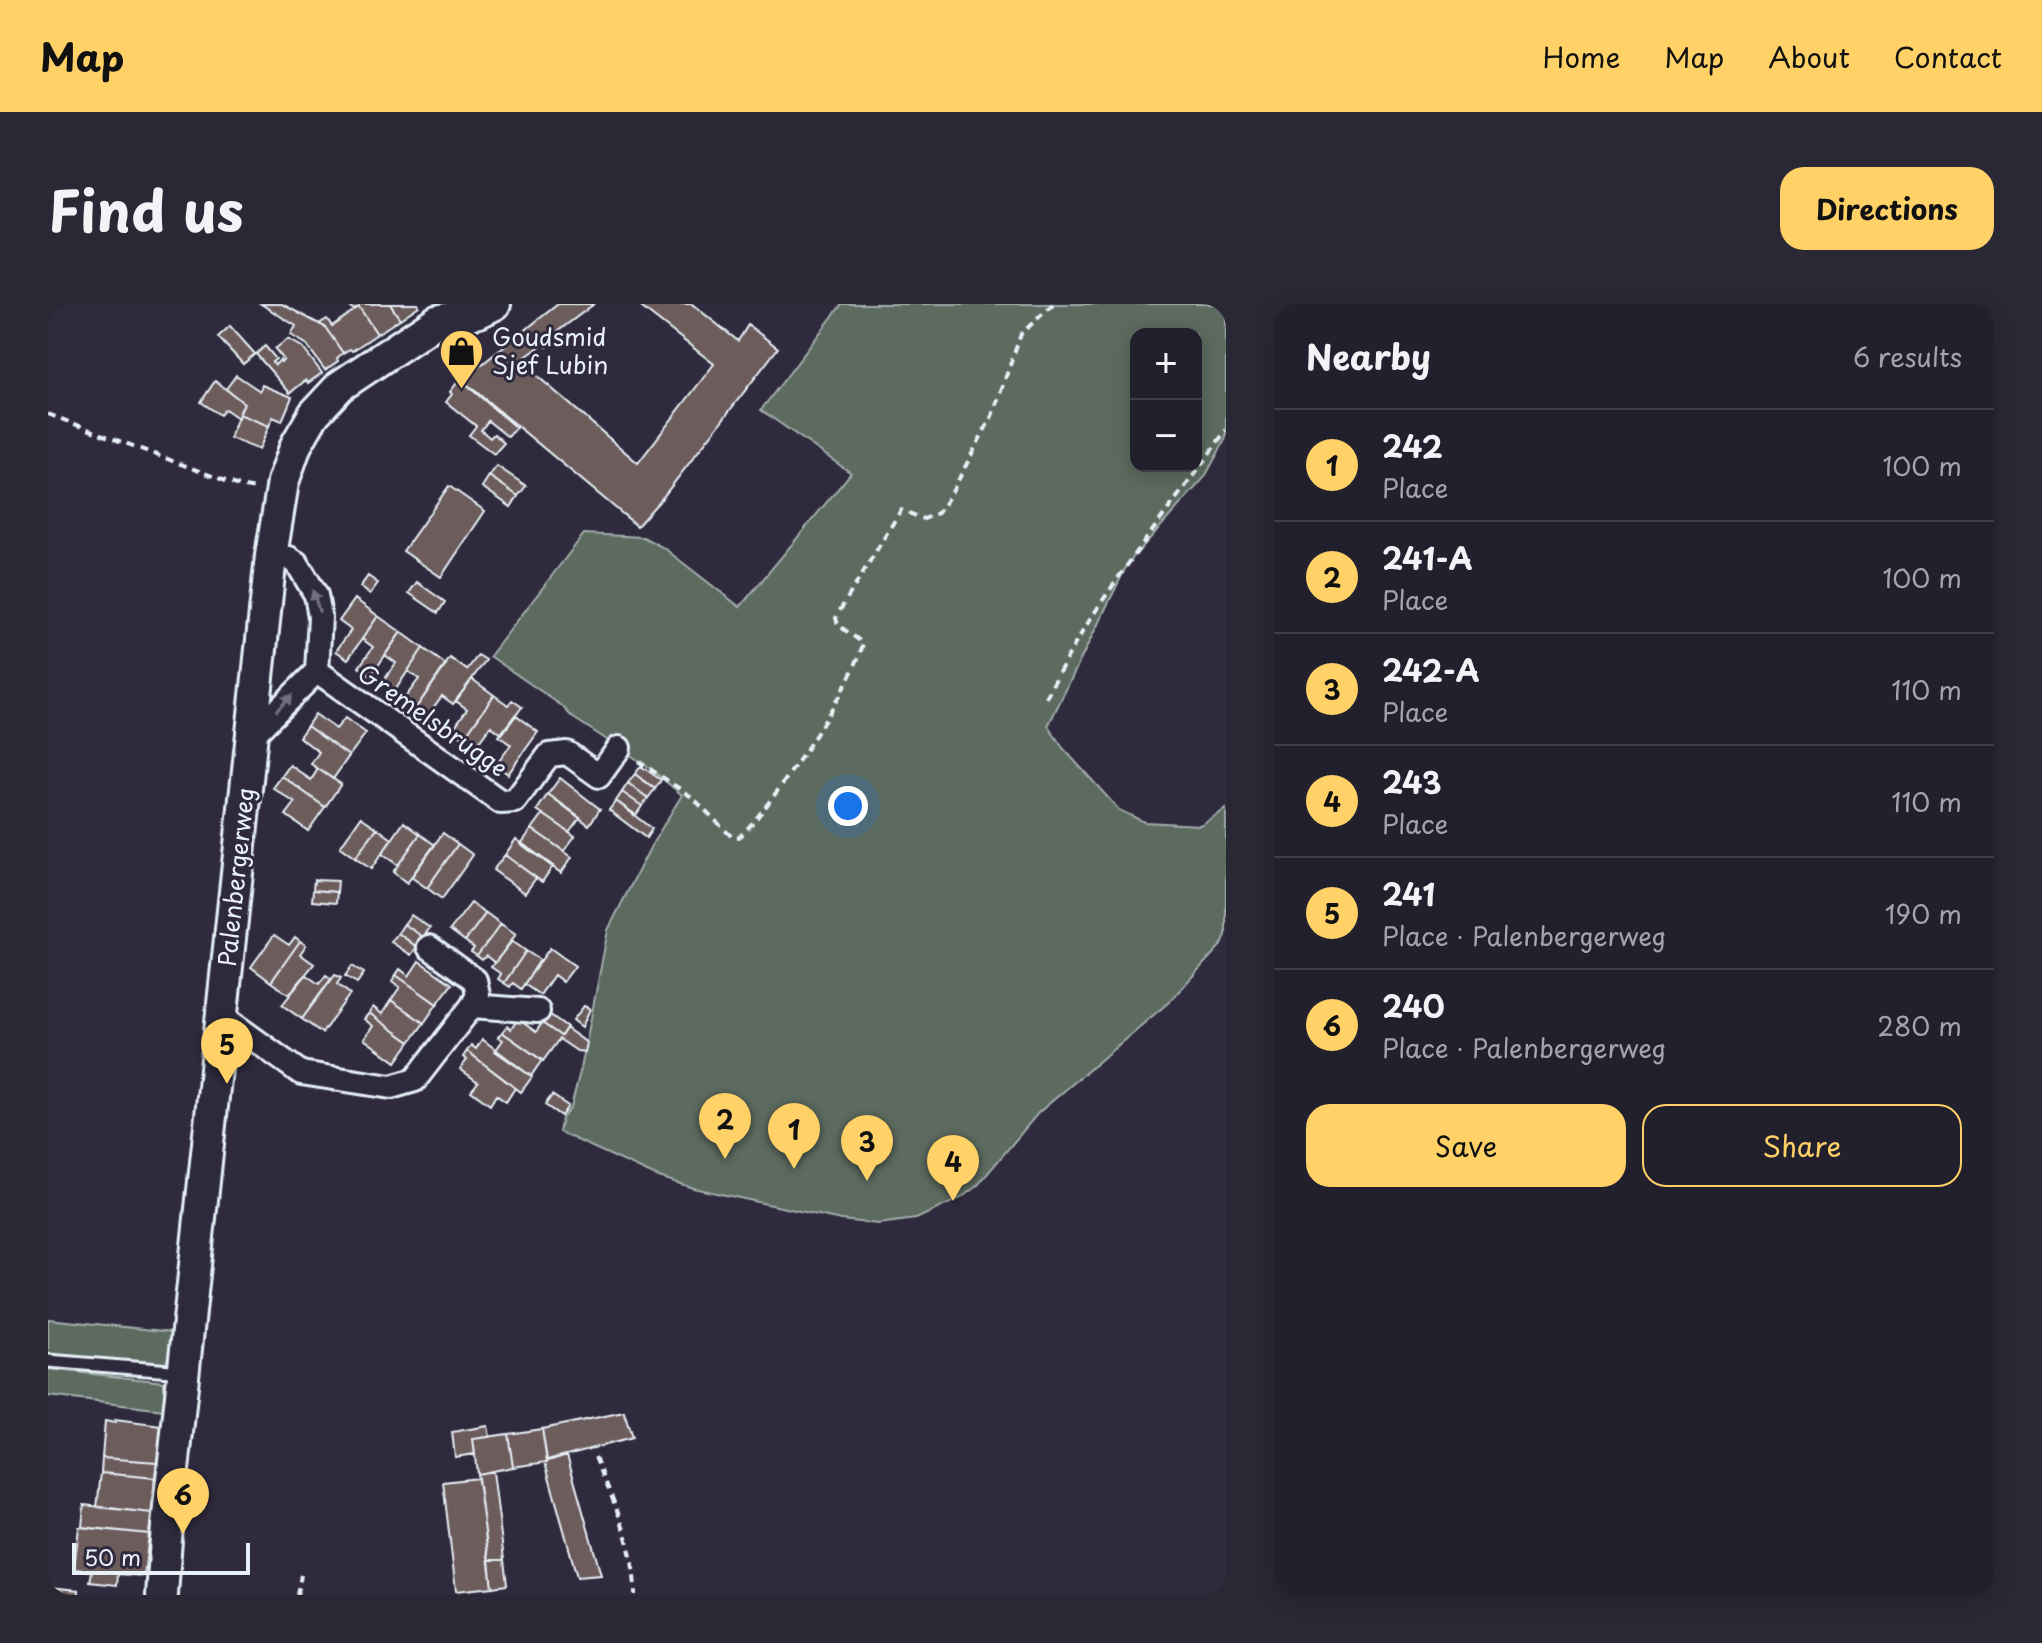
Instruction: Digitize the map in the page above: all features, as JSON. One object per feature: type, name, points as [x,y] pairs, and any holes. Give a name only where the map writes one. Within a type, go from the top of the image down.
[{"type":"street","name":"Palenbergerweg","points":[[162,1595],[271,556],[281,493],[296,445],[314,414],[340,386],[437,321],[479,312],[495,304]]},
{"type":"street","points":[[252,736],[317,671],[320,617],[316,595],[297,563],[289,558],[271,556]]},
{"type":"street","name":"Gremelsbrugge","points":[[317,671],[501,802],[515,801],[549,755],[567,753],[599,776],[619,748]]},
{"type":"street","points":[[222,1016],[301,1073],[391,1087],[415,1080],[478,995],[475,980],[429,947]]},
{"type":"street","points":[[472,1006],[538,1011]]},
{"type":"lane","points":[[48,1361],[184,1373]]},
{"type":"path","points":[[619,748],[692,797],[731,836],[742,835],[773,797],[842,693],[858,662],[862,640],[836,622],[843,605],[901,510],[924,519],[938,513],[945,503],[992,416],[1021,334],[1053,304]]},
{"type":"path","points":[[48,414],[239,486],[281,493]]},
{"type":"path","points":[[1046,698],[1069,651],[1090,618],[1226,430]]},
{"type":"path","points":[[595,1457],[626,1532],[635,1575],[635,1595]]},
{"type":"path","points":[[297,1595],[301,1575]]},
{"type":"green space","points":[[842,304],[1226,304],[1226,438],[1205,477],[1128,563],[1048,726],[1063,748],[1119,810],[1144,822],[1200,825],[1226,809],[1226,935],[1223,943],[1169,1002],[1038,1113],[978,1185],[961,1198],[916,1219],[878,1224],[841,1220],[693,1188],[656,1176],[559,1132],[562,1118],[571,1107],[582,1064],[608,930],[651,846],[682,795],[647,766],[572,717],[562,706],[490,656],[584,534],[643,537],[664,548],[740,607],[851,473],[761,410]]},
{"type":"green space","points":[[48,1319],[172,1332],[166,1366],[48,1356]]},
{"type":"green space","points":[[48,1369],[164,1382],[164,1410],[48,1396]]},
{"type":"building","points":[[261,304],[282,304],[325,327],[343,353],[337,358],[338,361],[325,370],[306,344],[291,335],[296,326]]},
{"type":"building","points":[[346,304],[390,304],[400,319],[377,334],[359,307],[354,310]]},
{"type":"building","points":[[390,304],[418,304],[419,306],[400,319]]},
{"type":"building","points":[[558,304],[594,304],[553,335],[557,340],[547,347],[545,343],[520,361],[638,463],[714,364],[637,304],[692,304],[738,341],[748,325],[778,348],[637,526],[462,380]]},
{"type":"building","points":[[359,307],[377,334],[352,351],[343,353],[325,327],[319,324],[327,319],[332,326]]},
{"type":"building","points":[[230,326],[255,354],[243,364],[218,337]]},
{"type":"building","points":[[288,339],[302,347],[322,373],[308,383],[306,380],[290,393],[256,354],[265,346],[276,359],[272,362],[275,365],[284,360],[275,349]]},
{"type":"building","points":[[236,375],[260,391],[262,385],[292,397],[282,421],[273,417],[269,426],[239,414],[244,403],[226,389]]},
{"type":"building","points":[[460,379],[516,428],[508,437],[488,421],[481,430],[490,438],[494,434],[504,443],[494,454],[469,435],[476,426],[446,402]]},
{"type":"building","points":[[215,381],[244,403],[238,418],[225,409],[220,415],[201,402]]},
{"type":"building","points":[[239,414],[269,426],[259,450],[230,438]]},
{"type":"building","points":[[497,466],[526,486],[518,496],[489,476]]},
{"type":"building","points":[[489,476],[518,496],[511,507],[482,487]]},
{"type":"building","points":[[449,486],[485,511],[441,577],[403,551]]},
{"type":"building","points":[[368,576],[378,583],[370,594],[360,587]]},
{"type":"building","points":[[417,582],[445,602],[438,613],[409,593]]},
{"type":"building","points":[[355,599],[378,616],[348,659],[336,651],[351,630],[339,621]]},
{"type":"building","points":[[378,616],[401,632],[371,676],[359,667],[373,647],[362,639]]},
{"type":"building","points":[[401,632],[423,648],[394,692],[382,683],[396,663],[385,655]]},
{"type":"building","points":[[423,648],[446,665],[416,708],[404,699],[419,679],[408,671]]},
{"type":"building","points":[[478,655],[486,660],[453,704],[442,696],[427,716],[416,708],[450,658],[467,670]]},
{"type":"building","points":[[472,679],[494,695],[464,738],[453,729],[467,709],[456,701]]},
{"type":"building","points":[[494,695],[508,705],[512,700],[522,707],[502,734],[491,726],[476,746],[464,738]]},
{"type":"building","points":[[315,714],[336,729],[345,718],[366,733],[349,756],[307,726]]},
{"type":"building","points":[[515,715],[538,732],[508,774],[496,765],[511,745],[499,736]]},
{"type":"building","points":[[307,726],[349,756],[333,779],[311,764],[319,752],[299,737]]},
{"type":"building","points":[[290,765],[311,780],[318,769],[341,784],[325,807],[282,776]]},
{"type":"building","points":[[641,766],[661,780],[655,789],[635,774]]},
{"type":"building","points":[[635,774],[655,789],[648,798],[628,783]]},
{"type":"building","points":[[282,776],[325,807],[308,831],[286,815],[295,803],[273,788]]},
{"type":"building","points":[[560,778],[600,809],[589,825],[548,794]]},
{"type":"building","points":[[628,783],[648,798],[642,806],[622,792]]},
{"type":"building","points":[[622,792],[642,806],[636,815],[616,801]]},
{"type":"building","points":[[548,794],[580,817],[569,832],[537,810]]},
{"type":"building","points":[[616,801],[652,829],[646,838],[609,810]]},
{"type":"building","points":[[543,814],[575,836],[564,851],[532,829]]},
{"type":"building","points":[[361,817],[377,828],[355,858],[340,847]]},
{"type":"building","points":[[404,822],[420,834],[398,865],[382,854]]},
{"type":"building","points":[[377,828],[392,839],[371,869],[355,858]]},
{"type":"building","points":[[532,829],[572,857],[561,873],[521,844]]},
{"type":"building","points":[[443,833],[458,844],[427,888],[411,877]]},
{"type":"building","points":[[420,834],[435,845],[407,883],[393,872]]},
{"type":"building","points":[[516,839],[553,866],[542,882],[505,855]]},
{"type":"building","points":[[458,844],[473,855],[442,899],[427,888]]},
{"type":"building","points":[[505,855],[536,878],[525,893],[493,870]]},
{"type":"building","points":[[314,880],[338,881],[337,892],[313,890]]},
{"type":"building","points":[[313,890],[337,892],[336,903],[312,901]]},
{"type":"building","points":[[471,903],[486,913],[465,941],[450,930]]},
{"type":"building","points":[[486,913],[501,924],[477,956],[471,952],[474,948],[465,941]]},
{"type":"building","points":[[411,915],[430,928],[423,937],[404,924]]},
{"type":"building","points":[[404,924],[423,937],[417,947],[398,933]]},
{"type":"building","points":[[501,924],[516,934],[495,963],[486,956],[482,960],[477,956]]},
{"type":"building","points":[[398,933],[417,947],[411,955],[391,942]]},
{"type":"building","points":[[274,935],[289,945],[295,937],[300,941],[271,982],[251,967]]},
{"type":"building","points":[[300,941],[306,945],[300,954],[314,964],[289,995],[271,982]]},
{"type":"building","points":[[512,941],[526,951],[504,983],[498,979],[501,974],[491,967]]},
{"type":"building","points":[[550,948],[575,966],[563,982],[554,975],[540,995],[524,984]]},
{"type":"building","points":[[526,951],[540,960],[521,989],[513,983],[510,987],[504,983]]},
{"type":"building","points":[[419,961],[452,984],[437,1004],[396,975],[400,969],[409,976]]},
{"type":"building","points":[[352,966],[364,973],[357,983],[345,976]]},
{"type":"building","points":[[306,975],[319,984],[326,975],[331,979],[302,1019],[282,1005]]},
{"type":"building","points":[[335,975],[341,978],[337,984],[350,994],[322,1033],[302,1019]]},
{"type":"building","points":[[396,975],[437,1004],[424,1023],[391,1000],[400,987],[392,981]]},
{"type":"building","points":[[391,1000],[424,1023],[410,1042],[369,1013],[373,1007],[382,1014]]},
{"type":"building","points":[[584,1006],[590,1009],[582,1027],[573,1020]]},
{"type":"building","points":[[369,1013],[410,1042],[396,1062],[364,1039],[373,1026],[364,1019]]},
{"type":"building","points":[[549,1014],[567,1027],[561,1036],[542,1023]]},
{"type":"building","points":[[518,1019],[536,1032],[542,1023],[561,1036],[566,1028],[587,1043],[585,1052],[577,1051],[559,1039],[543,1061],[502,1032],[507,1026],[511,1029]]},
{"type":"building","points":[[502,1032],[542,1060],[531,1076],[495,1051],[503,1040],[498,1037]]},
{"type":"building","points":[[482,1039],[532,1077],[521,1092],[467,1051],[471,1045],[476,1049]]},
{"type":"building","points":[[467,1051],[515,1088],[506,1102],[496,1095],[490,1105],[471,1091],[478,1082],[460,1069],[467,1060],[463,1057]]},
{"type":"building","points":[[552,1095],[568,1106],[561,1116],[545,1105]]},
{"type":"building","points":[[624,1412],[632,1438],[547,1460],[542,1429]]},
{"type":"building","points":[[115,1420],[162,1426],[157,1462],[102,1458],[105,1421],[115,1423]]},
{"type":"building","points":[[488,1426],[490,1437],[473,1439],[475,1454],[455,1457],[452,1432]]},
{"type":"building","points":[[542,1429],[547,1462],[513,1467],[508,1434]]},
{"type":"building","points":[[508,1434],[513,1467],[477,1474],[473,1439]]},
{"type":"building","points":[[567,1455],[601,1575],[577,1577],[545,1462]]},
{"type":"building","points":[[102,1458],[157,1462],[155,1478],[101,1473]]},
{"type":"building","points":[[493,1471],[504,1560],[489,1560],[477,1474]]},
{"type":"building","points":[[101,1473],[155,1478],[152,1513],[97,1507]]},
{"type":"building","points":[[478,1478],[492,1587],[456,1591],[443,1482]]},
{"type":"building","points":[[84,1505],[152,1513],[149,1534],[82,1527]]},
{"type":"building","points":[[79,1527],[149,1534],[144,1576],[118,1574],[117,1585],[90,1582],[92,1571],[74,1569]]},
{"type":"building","points":[[489,1560],[504,1560],[507,1585],[492,1587]]},
{"type":"building","points":[[48,1587],[79,1590],[79,1595],[48,1595]]},
{"type":"place","name":"Goudsmid Sjef Lubin","points":[[461,391]]},
{"type":"place","name":"241","points":[[227,1084]]},
{"type":"place","name":"241-A","points":[[725,1159]]},
{"type":"place","name":"242","points":[[794,1169]]},
{"type":"place","name":"242-A","points":[[867,1181]]},
{"type":"place","name":"243","points":[[953,1201]]},
{"type":"place","name":"240","points":[[183,1534]]}]
